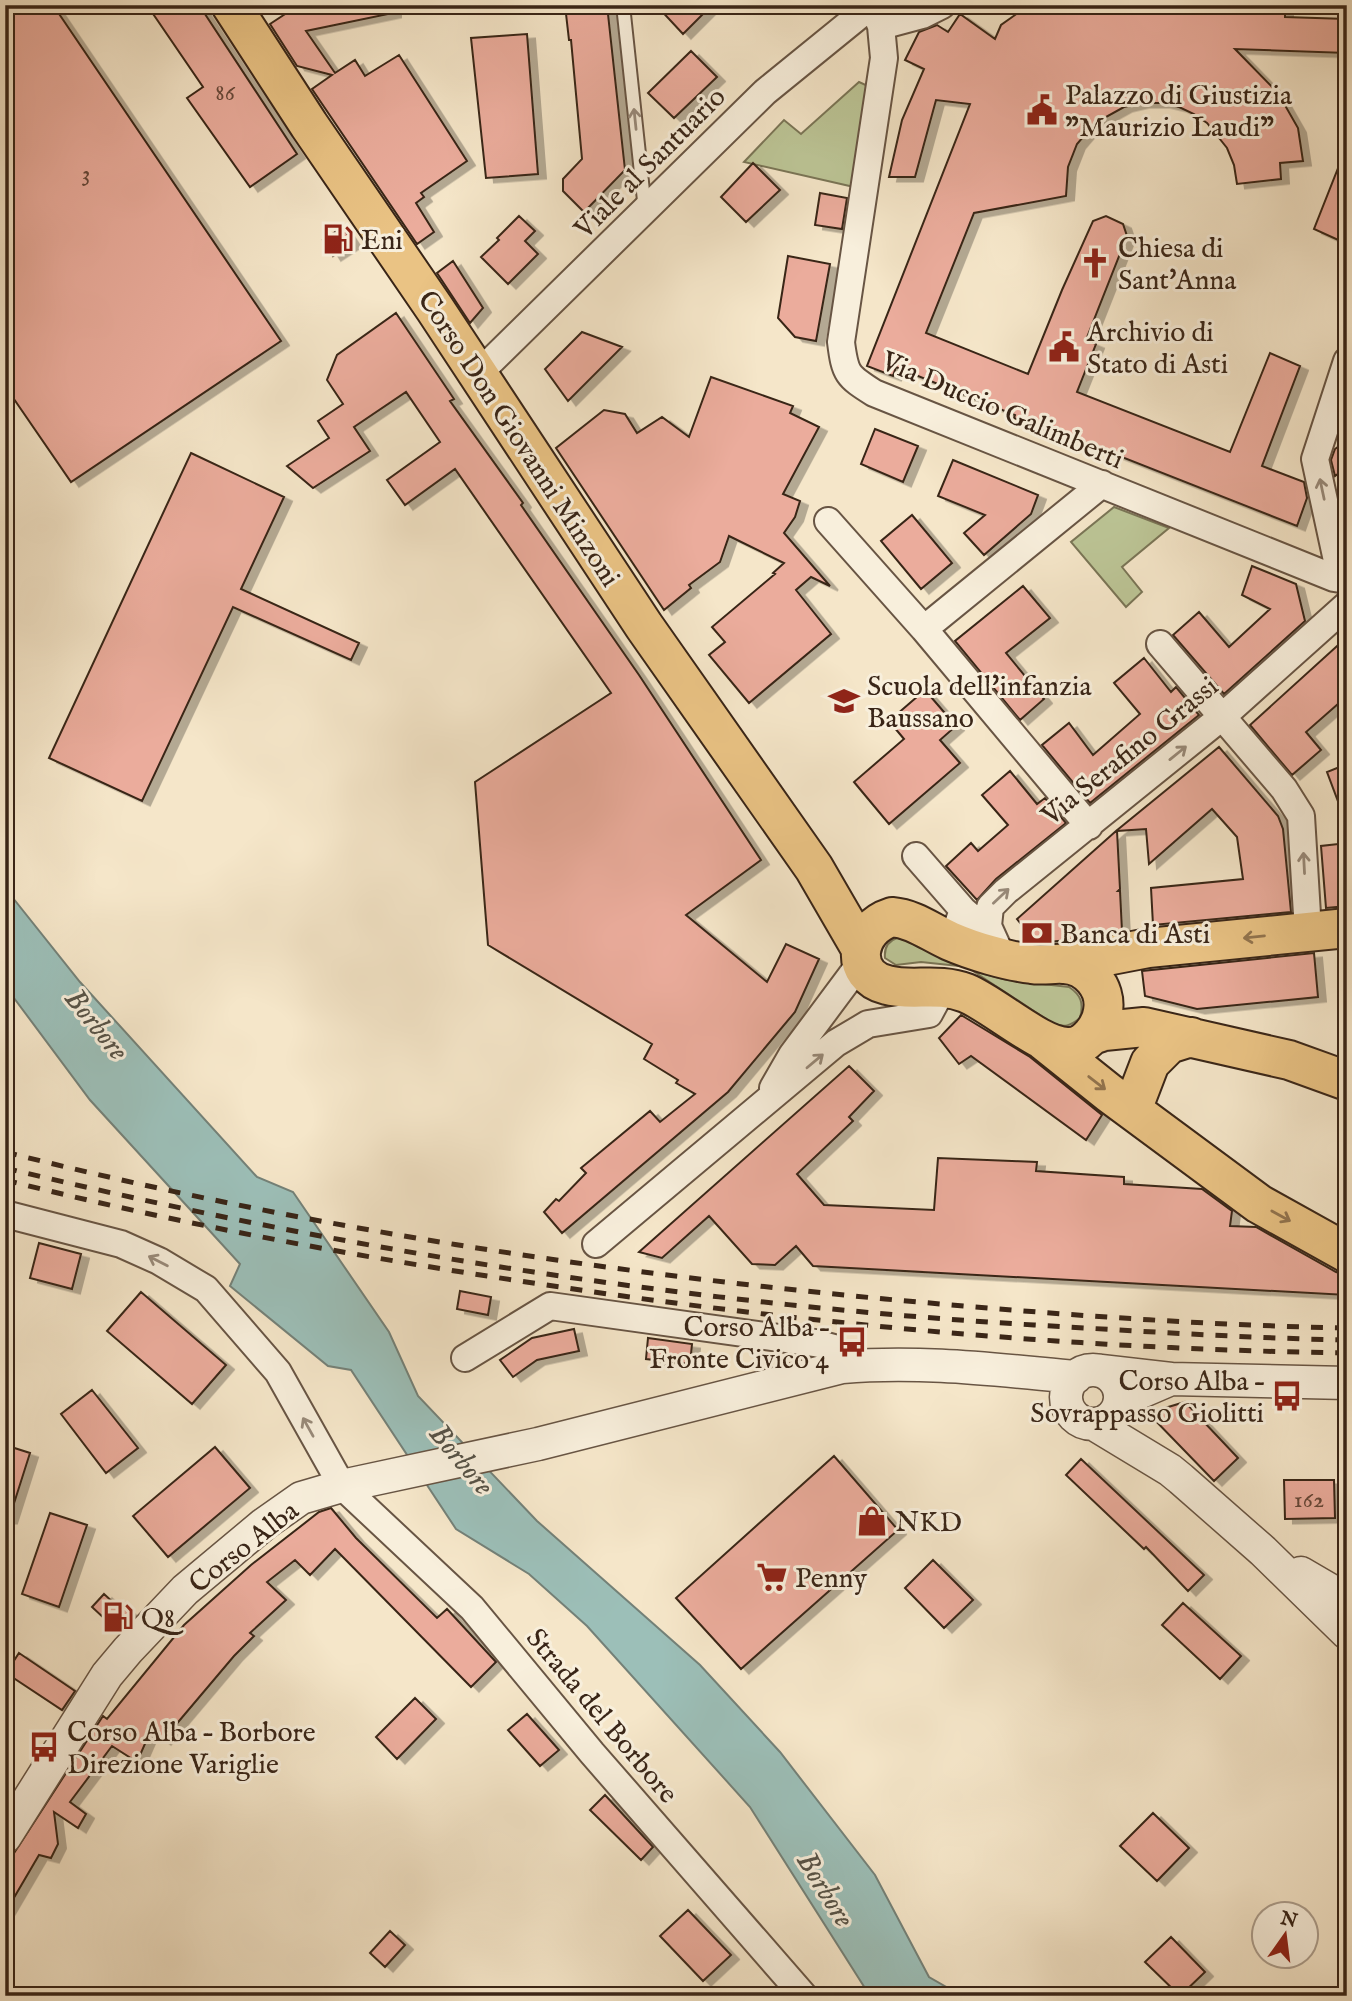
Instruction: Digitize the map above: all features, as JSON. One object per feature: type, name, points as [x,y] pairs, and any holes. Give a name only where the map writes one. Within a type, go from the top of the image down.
[{"type":"main road","name":"Corso Don Giovanni Minzoni","points":[[231,5],[644,626],[814,868],[862,955],[867,972],[876,981],[887,986],[902,1002],[943,988],[965,993],[991,1005],[1044,1041],[1259,1204],[1347,1252]]},
{"type":"main road","name":"Corso Don Giovanni Minzoni","points":[[814,868],[864,900],[904,918],[955,924],[974,950],[997,946],[1031,964],[1065,964],[1149,948],[1347,928]]},
{"type":"main road","points":[[862,955],[864,938],[870,928],[892,917],[904,918]]},
{"type":"main road","points":[[1065,964],[1080,968],[1090,975],[1121,1012],[1144,1027]]},
{"type":"main road","points":[[1092,1035],[1100,1024],[1104,1011],[1100,990]]},
{"type":"main road","points":[[1044,1041],[1069,1047],[1104,1031],[1144,1027],[1289,1060],[1347,1081]]},
{"type":"main road","points":[[1132,1110],[1150,1063],[1169,1044],[1196,1038]]},
{"type":"street","points":[[875,12],[922,15],[943,5]]},
{"type":"street","name":"Viale al Santuario","points":[[478,374],[765,92],[875,12]]},
{"type":"street","name":"Via Duccio Galimberti","points":[[875,12],[884,58],[841,342],[844,368],[854,380],[874,393],[1240,541],[1344,580]]},
{"type":"street","points":[[1344,580],[1315,459],[1345,373]]},
{"type":"street","points":[[924,629],[1102,484]]},
{"type":"street","points":[[828,522],[924,629],[1089,826]]},
{"type":"street","name":"Via Serafino Grassi","points":[[997,946],[988,926],[990,907],[1006,891],[1223,716],[1347,605]]},
{"type":"street","points":[[1160,644],[1284,789],[1301,816],[1308,931]]},
{"type":"street","points":[[916,856],[955,924]]},
{"type":"street","points":[[763,1105],[792,1055],[862,955]]},
{"type":"street","points":[[596,1244],[851,1032],[902,1002]]},
{"type":"street","name":"Strada del Borbore","points":[[5,1214],[121,1244],[159,1261],[206,1289],[278,1373],[342,1486],[472,1608],[593,1754],[804,1996]]},
{"type":"street","points":[[465,1358],[550,1306],[815,1343],[834,1348],[842,1367]]},
{"type":"street","name":"Corso Alba","points":[[5,1837],[107,1675],[158,1616],[185,1590],[292,1504],[317,1492],[538,1444],[842,1367],[895,1363],[996,1370],[1096,1397],[1130,1373],[1171,1380],[1347,1384]]},
{"type":"street","points":[[1096,1397],[1170,1470],[1263,1551],[1347,1633]]},
{"type":"street","points":[[1263,1551],[1347,1598]]},
{"type":"lane","points":[[622,5],[645,211]]},
{"type":"green space","points":[[859,82],[868,86],[854,187],[744,162],[784,120],[801,134]]},
{"type":"green space","points":[[1114,507],[1169,528],[1122,567],[1142,592],[1126,607],[1071,542]]},
{"type":"green space","points":[[897,938],[959,966],[921,962],[896,965],[885,958],[885,954],[889,943]]},
{"type":"green space","points":[[973,971],[1007,980],[1069,987],[1080,1000],[1080,1018],[1067,1025],[1052,1023]]},
{"type":"water","name":"Borbore","points":[[5,888],[80,982],[257,1177],[293,1192],[389,1332],[418,1396],[537,1521],[700,1665],[780,1752],[875,1875],[929,1977],[962,1996],[870,1996],[750,1807],[587,1626],[529,1574],[456,1529],[351,1370],[328,1366],[230,1286],[240,1264],[90,1100],[5,986]]},
{"type":"building","points":[[5,5],[53,5],[281,341],[71,482],[5,386]]},
{"type":"building","points":[[147,5],[199,5],[297,154],[250,187],[187,98],[203,87]]},
{"type":"building","points":[[299,5],[393,5],[393,13],[306,31],[335,73],[355,60],[365,76],[399,55],[467,161],[421,193],[424,197],[416,203],[434,232],[417,244],[312,89],[332,75],[297,66],[270,24]]},
{"type":"building","points":[[565,5],[607,5],[625,170],[584,212],[563,191],[563,179],[582,159],[571,40]]},
{"type":"building","points":[[656,5],[712,5],[683,34]]},
{"type":"building","points":[[1029,5],[1285,5],[1285,17],[1347,19],[1347,53],[1235,49],[1278,93],[1298,128],[1303,161],[1280,163],[1281,179],[1237,184],[1234,165],[1227,148],[1207,123],[1179,107],[1162,103],[1141,103],[1124,107],[1095,123],[1077,144],[1068,167],[1066,196],[974,213],[926,333],[1028,374],[1093,221],[1106,216],[1123,224],[1127,236],[1086,340],[1096,344],[1077,392],[1230,452],[1270,353],[1300,366],[1262,466],[1304,482],[1307,498],[1297,526],[1051,429],[1050,432],[1014,418],[1015,415],[896,367],[893,376],[867,366],[970,104],[936,100],[915,177],[889,177],[902,120],[924,69],[905,60],[919,32],[937,25],[948,32],[960,14],[995,39],[1001,25]]},
{"type":"building","points":[[527,34],[538,174],[486,178],[471,38]]},
{"type":"building","points":[[691,51],[717,77],[674,118],[648,93]]},
{"type":"building","points":[[1347,148],[1347,244],[1314,229]]},
{"type":"building","points":[[753,163],[780,190],[746,222],[721,197]]},
{"type":"building","points":[[820,193],[847,198],[842,229],[815,225]]},
{"type":"building","points":[[519,216],[535,231],[525,241],[538,254],[508,284],[481,257]]},
{"type":"building","points":[[343,227],[353,243],[333,256],[323,240]]},
{"type":"building","points":[[788,256],[830,264],[816,341],[795,337],[778,318]]},
{"type":"building","points":[[453,261],[483,308],[470,323],[437,273]]},
{"type":"building","points":[[396,313],[454,399],[450,401],[523,503],[521,505],[639,675],[761,860],[686,915],[767,982],[786,944],[819,959],[795,1012],[728,1092],[562,1233],[544,1212],[556,1199],[559,1201],[586,1173],[581,1168],[650,1111],[660,1122],[695,1094],[644,1059],[652,1044],[488,945],[475,782],[611,693],[455,469],[405,505],[387,480],[440,442],[406,392],[354,427],[370,451],[313,488],[287,466],[329,438],[318,421],[343,404],[327,380],[337,355]]},
{"type":"building","points":[[582,332],[622,347],[568,401],[545,369]]},
{"type":"building","points":[[711,377],[793,406],[790,413],[819,427],[783,494],[800,501],[795,517],[784,533],[830,586],[811,577],[796,590],[831,634],[749,703],[709,655],[725,642],[712,627],[775,574],[773,573],[784,563],[729,536],[720,562],[689,585],[691,588],[664,610],[556,448],[604,410],[625,414],[637,433],[662,417],[689,437]]},
{"type":"building","points":[[875,429],[918,446],[903,482],[861,464]]},
{"type":"building","points":[[1347,440],[1347,467],[1335,476],[1331,460],[1335,449]]},
{"type":"building","points":[[191,453],[284,497],[241,589],[359,643],[351,660],[233,607],[142,801],[49,758]]},
{"type":"building","points":[[953,460],[1038,495],[1031,514],[984,555],[964,533],[985,515],[938,496]]},
{"type":"building","points":[[912,515],[952,563],[921,589],[881,541]]},
{"type":"building","points":[[1252,566],[1296,584],[1305,621],[1224,694],[1173,635],[1199,612],[1229,647],[1270,609],[1242,595]]},
{"type":"building","points":[[1023,586],[1050,618],[1006,653],[1044,699],[1020,720],[955,641]]},
{"type":"building","points":[[1347,637],[1347,696],[1306,732],[1321,750],[1292,775],[1250,725]]},
{"type":"building","points":[[1144,658],[1171,692],[1176,687],[1199,715],[1090,803],[1042,745],[1069,723],[1093,755],[1140,714],[1114,683]]},
{"type":"building","points":[[925,690],[956,726],[940,740],[960,763],[889,824],[854,782],[904,739],[889,721]]},
{"type":"building","points":[[1219,747],[1278,816],[1283,829],[1291,912],[1153,925],[1151,888],[1243,879],[1237,837],[1212,809],[1149,864],[1146,829],[1117,831],[1122,931],[1039,943],[1025,941],[1025,929],[1017,919],[1116,831]]},
{"type":"building","points":[[1347,764],[1347,820],[1345,820],[1327,772]]},
{"type":"building","points":[[1010,771],[1037,804],[1045,798],[1066,823],[996,879],[977,900],[946,866],[971,843],[978,851],[1008,825],[982,795]]},
{"type":"building","points":[[1347,843],[1347,906],[1326,908],[1321,846]]},
{"type":"building","points":[[1314,953],[1318,997],[1197,1009],[1145,996],[1142,971]]},
{"type":"building","points":[[961,1015],[1030,1057],[1102,1115],[1086,1140],[971,1056],[959,1064],[939,1038]]},
{"type":"building","points":[[849,1066],[874,1091],[849,1117],[853,1121],[797,1174],[824,1205],[934,1210],[938,1158],[1037,1162],[1036,1171],[1124,1177],[1124,1184],[1202,1189],[1232,1211],[1230,1226],[1256,1227],[1336,1272],[1347,1275],[1347,1295],[813,1266],[796,1246],[775,1265],[752,1264],[709,1216],[662,1258],[639,1252]]},
{"type":"building","points":[[39,1243],[81,1254],[72,1289],[30,1278]]},
{"type":"building","points":[[460,1291],[491,1297],[488,1315],[457,1309]]},
{"type":"building","points":[[141,1292],[226,1365],[192,1404],[107,1331]]},
{"type":"building","points":[[574,1329],[579,1351],[537,1360],[513,1377],[500,1360],[532,1338]]},
{"type":"building","points":[[648,1338],[692,1344],[690,1364],[646,1359]]},
{"type":"building","points":[[92,1390],[138,1448],[106,1473],[61,1414]]},
{"type":"building","points":[[1185,1402],[1238,1458],[1214,1481],[1148,1413]]},
{"type":"building","points":[[5,1445],[30,1453],[9,1519],[5,1519]]},
{"type":"building","points":[[215,1447],[250,1488],[168,1557],[133,1516]]},
{"type":"building","name":"Penny","points":[[834,1456],[898,1530],[741,1669],[676,1598]]},
{"type":"building","points":[[1081,1459],[1204,1575],[1188,1591],[1146,1547],[1144,1549],[1066,1475]]},
{"type":"building","points":[[1284,1480],[1334,1480],[1335,1518],[1285,1519]]},
{"type":"building","points":[[331,1508],[356,1538],[437,1618],[447,1609],[496,1662],[471,1687],[335,1549],[310,1575],[295,1560],[267,1582],[286,1600],[250,1633],[254,1636],[163,1740],[151,1730],[137,1762],[112,1746],[70,1802],[86,1814],[78,1828],[54,1812],[58,1844],[51,1858],[39,1855],[5,1913],[5,1867],[103,1716],[107,1719],[184,1625],[251,1565],[319,1512]]},
{"type":"building","points":[[50,1513],[87,1525],[59,1607],[22,1594]]},
{"type":"building","points":[[933,1560],[973,1600],[944,1628],[905,1588]]},
{"type":"building","points":[[104,1594],[134,1616],[119,1632],[92,1607]]},
{"type":"building","points":[[1183,1603],[1241,1656],[1220,1679],[1162,1625]]},
{"type":"building","points":[[19,1653],[75,1691],[62,1710],[6,1673]]},
{"type":"building","points":[[415,1698],[436,1719],[397,1759],[376,1737]]},
{"type":"building","points":[[527,1714],[559,1750],[540,1766],[508,1730]]},
{"type":"building","points":[[605,1795],[653,1847],[641,1860],[590,1810]]},
{"type":"building","points":[[1153,1813],[1189,1848],[1157,1881],[1120,1846]]},
{"type":"building","points":[[688,1910],[731,1955],[703,1981],[660,1936]]},
{"type":"building","points":[[390,1931],[405,1945],[385,1967],[370,1953]]},
{"type":"building","points":[[1171,1937],[1205,1972],[1180,1996],[1145,1962]]},
{"type":"railway","points":[[5,1152],[223,1202],[332,1223],[663,1274],[774,1288],[1058,1314],[1347,1328]]},
{"type":"railway","points":[[5,1168],[260,1224],[388,1248],[645,1288],[904,1316],[1151,1332],[1347,1340]]},
{"type":"railway","points":[[5,1180],[197,1224],[326,1249],[623,1296],[829,1321],[1036,1340],[1347,1353]]},
{"type":"place","name":"Palazzo di Giustizia \"Maurizio Laudi\"","points":[[1042,110]]},
{"type":"place","name":"Eni","points":[[338,239]]},
{"type":"place","name":"Chiesa di Sant'Anna","points":[[1095,263]]},
{"type":"place","name":"Archivio di Stato di Asti","points":[[1064,347]]},
{"type":"place","name":"Scuola dell'infanzia Baussano","points":[[844,701]]},
{"type":"place","name":"Banca di Asti","points":[[1037,933]]},
{"type":"place","name":"Corso Alba – Fronte Civico 4","points":[[852,1342]]},
{"type":"place","name":"Corso Alba – Sovrappasso Giolitti","points":[[1287,1396]]},
{"type":"place","name":"NKD","points":[[872,1521]]},
{"type":"place","name":"Penny","points":[[772,1577]]},
{"type":"place","name":"Q8","points":[[118,1617]]},
{"type":"place","name":"Corso Alba – Borbore Direzione Variglie","points":[[44,1747]]}]
